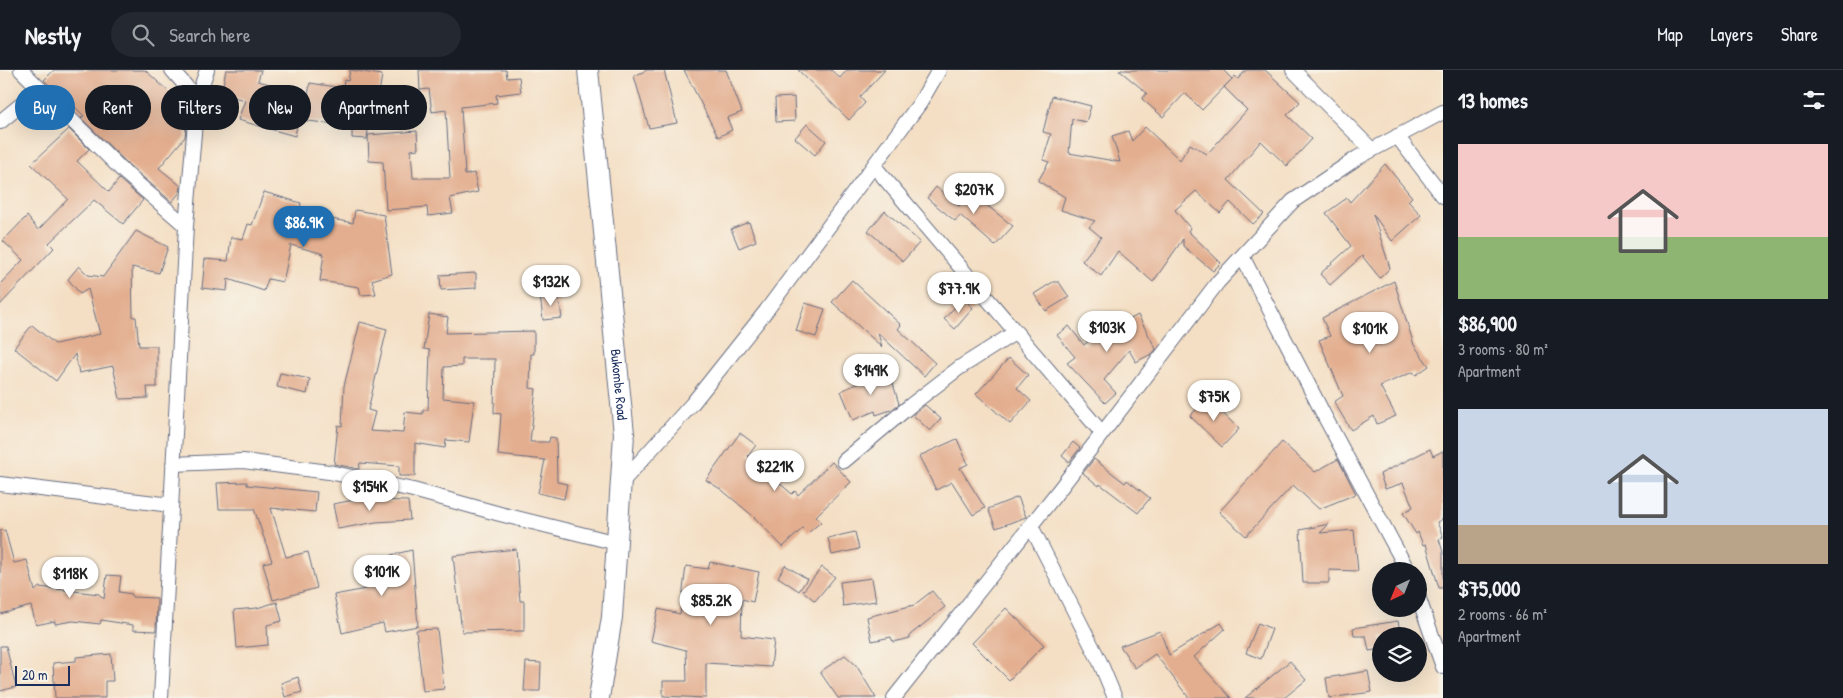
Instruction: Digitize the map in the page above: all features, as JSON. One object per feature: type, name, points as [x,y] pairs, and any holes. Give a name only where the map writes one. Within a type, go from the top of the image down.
[{"type":"main road","name":"Bukombe Road","points":[[588,70],[624,434],[612,617],[599,698]]},
{"type":"street","points":[[21,70],[36,85]]},
{"type":"street","points":[[172,70],[185,85]]},
{"type":"street","points":[[202,85],[207,70]]},
{"type":"street","points":[[621,483],[692,404],[766,311],[920,103],[939,70]]},
{"type":"street","points":[[1293,70],[1372,150]]},
{"type":"street","points":[[0,122],[15,110]]},
{"type":"street","points":[[894,698],[1031,526],[1218,282],[1293,201],[1372,150],[1443,112]]},
{"type":"street","points":[[75,124],[124,172],[186,226]]},
{"type":"street","points":[[161,698],[186,226],[194,130]]},
{"type":"street","points":[[1397,136],[1443,196]]},
{"type":"street","points":[[874,166],[1102,433]]},
{"type":"street","points":[[1242,256],[1326,419],[1403,562]]},
{"type":"street","points":[[844,462],[910,404],[958,368],[1016,332]]},
{"type":"street","points":[[173,464],[243,461],[329,472],[413,490],[500,514],[617,542]]},
{"type":"street","points":[[0,484],[171,505]]},
{"type":"street","points":[[1031,526],[1100,662],[1115,698]]},
{"type":"street","points":[[1426,618],[1443,667]]},
{"type":"building","points":[[54,70],[145,70],[161,85],[161,130],[186,130],[185,137],[159,168],[181,186],[180,192],[172,202],[130,166],[93,130],[151,130],[151,85],[85,85],[85,122],[81,118],[84,116],[75,107],[75,85],[49,85],[44,80]]},
{"type":"building","points":[[226,70],[261,70],[258,81],[273,85],[249,85],[249,123],[239,120],[245,100],[239,98],[239,85],[223,85]]},
{"type":"building","points":[[350,70],[382,75],[380,85],[343,85],[344,80],[348,81]]},
{"type":"building","points":[[419,70],[506,70],[507,78],[519,77],[521,92],[496,95],[497,103],[461,107],[465,175],[474,173],[478,192],[450,198],[453,213],[428,216],[427,207],[386,210],[383,162],[369,161],[368,135],[417,131],[418,149],[411,150],[413,178],[450,178],[446,110],[432,112],[429,89],[427,89],[427,85],[420,85]]},
{"type":"building","points":[[647,70],[664,70],[677,123],[649,128],[634,76]]},
{"type":"building","points":[[684,70],[726,70],[742,112],[727,118],[732,130],[718,137]]},
{"type":"building","points":[[798,70],[831,70],[840,78],[847,70],[885,70],[860,97],[865,103],[849,120]]},
{"type":"building","points":[[1119,70],[1223,70],[1232,79],[1202,110],[1185,93],[1163,117],[1142,99],[1147,93]]},
{"type":"building","points":[[1246,70],[1265,70],[1300,102],[1287,115],[1312,139],[1287,166],[1261,141],[1228,180],[1264,214],[1253,224],[1230,202],[1220,213],[1196,191],[1175,210],[1190,228],[1188,231],[1221,263],[1213,271],[1183,246],[1183,239],[1153,282],[1118,251],[1101,276],[1082,261],[1101,237],[1089,227],[1095,221],[1061,210],[1065,197],[1038,181],[1049,162],[1043,160],[1051,134],[1043,132],[1052,96],[1091,106],[1086,122],[1072,119],[1069,153],[1120,162],[1112,136],[1128,131],[1132,141],[1145,127],[1180,160],[1190,144],[1207,154],[1247,110],[1224,87],[1235,76],[1238,79]]},
{"type":"building","points":[[310,83],[323,85],[321,85],[321,122],[311,121]]},
{"type":"building","points":[[794,97],[795,121],[776,122],[775,98]]},
{"type":"building","points":[[807,124],[826,141],[815,155],[795,138]]},
{"type":"building","points":[[70,130],[89,149],[77,161],[109,192],[119,179],[143,200],[123,224],[94,200],[49,243],[54,248],[0,305],[0,284],[23,260],[3,241],[27,216],[38,230],[68,199],[31,164]]},
{"type":"building","points":[[274,130],[296,130],[295,136]]},
{"type":"building","points":[[352,130],[368,130],[367,139],[352,138]]},
{"type":"building","points":[[1385,164],[1412,197],[1408,201],[1421,215],[1392,241],[1373,214],[1390,268],[1380,278],[1362,256],[1330,285],[1320,274],[1351,246],[1326,213],[1347,198],[1350,202]]},
{"type":"building","points":[[936,187],[959,206],[970,192],[1013,226],[995,246],[960,215],[955,221],[927,198]]},
{"type":"building","points":[[264,192],[301,203],[299,213],[353,223],[355,210],[384,215],[392,274],[372,280],[376,294],[361,295],[359,287],[320,281],[324,254],[291,245],[283,282],[268,279],[264,291],[228,279],[227,291],[202,288],[205,259],[228,261],[231,237],[243,239],[248,224],[252,225]]},
{"type":"building","points":[[885,211],[920,242],[903,261],[868,231]]},
{"type":"building","points":[[749,222],[756,241],[739,248],[731,229]]},
{"type":"building","points":[[136,231],[168,247],[159,273],[132,267],[133,317],[136,317],[139,346],[157,346],[157,387],[147,387],[148,398],[120,399],[113,366],[79,373],[75,354],[56,381],[14,348],[32,325],[55,344],[100,334],[88,289],[80,294],[68,279],[79,266],[88,275],[103,277]]},
{"type":"building","points":[[476,273],[476,288],[441,290],[440,275]]},
{"type":"building","points":[[852,280],[901,325],[898,329],[935,363],[924,376],[878,333],[882,347],[832,302]]},
{"type":"building","points":[[1394,281],[1414,345],[1429,366],[1416,375],[1413,372],[1380,386],[1396,416],[1377,424],[1374,416],[1351,430],[1334,402],[1343,396],[1319,340],[1330,336],[1322,318]]},
{"type":"building","points":[[1053,282],[1059,282],[1069,297],[1046,311],[1034,294]]},
{"type":"building","points":[[558,293],[562,318],[543,320],[540,295]]},
{"type":"building","points":[[963,298],[973,308],[955,329],[944,319]]},
{"type":"building","points":[[805,303],[825,309],[816,337],[796,331]]},
{"type":"building","points":[[429,314],[448,317],[446,333],[534,331],[534,354],[531,354],[530,388],[536,389],[530,442],[549,442],[550,437],[556,438],[557,482],[567,484],[564,499],[538,493],[545,460],[498,455],[501,414],[494,413],[495,359],[462,359],[462,366],[444,367],[443,398],[474,401],[469,442],[446,440],[445,448],[415,443],[415,476],[399,476],[399,466],[360,463],[359,469],[334,464],[338,425],[342,426],[344,386],[360,322],[387,329],[368,410],[375,412],[370,431],[403,433],[405,412],[423,414],[423,410],[428,410],[430,350],[424,349]]},
{"type":"building","points":[[1138,315],[1156,349],[1153,353],[1136,362],[1129,350],[1104,380],[1116,393],[1105,403],[1067,363],[1075,357],[1057,335],[1069,326],[1084,345],[1108,325],[1112,329]]},
{"type":"building","points":[[1009,358],[1028,375],[1017,388],[1031,401],[1010,424],[976,394]]},
{"type":"building","points":[[889,370],[899,404],[891,410],[876,415],[875,411],[853,420],[841,391],[865,380],[864,378]]},
{"type":"building","points":[[280,373],[310,379],[307,394],[277,387]]},
{"type":"building","points":[[1207,398],[1239,429],[1222,447],[1190,416]]},
{"type":"building","points":[[925,405],[941,419],[930,431],[913,415]]},
{"type":"building","points":[[740,433],[756,445],[748,456],[792,494],[795,491],[798,495],[832,462],[851,482],[816,516],[821,522],[809,532],[804,527],[783,547],[754,517],[722,490],[706,480]]},
{"type":"building","points":[[957,439],[968,464],[960,468],[985,508],[973,515],[952,482],[936,490],[919,456]]},
{"type":"building","points":[[1073,442],[1080,448],[1069,462],[1062,456]]},
{"type":"building","points":[[1282,442],[1315,472],[1338,459],[1356,494],[1319,509],[1293,485],[1246,536],[1219,512]]},
{"type":"building","points":[[1430,449],[1433,456],[1443,451],[1443,519],[1437,522],[1443,537],[1439,539],[1443,552],[1443,588],[1439,588],[1426,544],[1423,545],[1418,532],[1416,534],[1403,513],[1413,507],[1403,483],[1385,489],[1380,474]]},
{"type":"building","points":[[1094,459],[1125,483],[1127,480],[1150,498],[1138,513],[1083,473]]},
{"type":"building","points":[[247,482],[247,485],[317,492],[315,512],[271,508],[286,557],[308,552],[317,588],[273,600],[263,563],[272,561],[254,509],[219,509],[217,483]]},
{"type":"building","points":[[370,497],[371,500],[408,501],[410,520],[376,522],[338,529],[333,504]]},
{"type":"building","points":[[1018,497],[1026,517],[996,528],[988,509]]},
{"type":"building","points":[[1329,524],[1320,533],[1354,530],[1358,571],[1329,570],[1329,583],[1303,583],[1300,530]]},
{"type":"building","points":[[5,530],[14,563],[27,560],[35,591],[39,587],[99,594],[104,599],[107,575],[121,576],[119,592],[132,594],[132,597],[157,598],[156,631],[133,630],[133,625],[101,620],[100,624],[73,621],[55,624],[55,621],[36,625],[31,606],[0,614],[0,531]]},
{"type":"building","points":[[855,532],[859,549],[832,555],[828,538]]},
{"type":"building","points":[[516,549],[520,601],[524,601],[524,631],[462,632],[453,556]]},
{"type":"building","points":[[412,550],[418,626],[385,632],[383,623],[342,633],[334,595],[366,589],[360,570],[392,560],[391,555]]},
{"type":"building","points":[[710,562],[759,572],[753,602],[742,599],[741,636],[774,640],[771,667],[706,663],[706,698],[663,696],[663,681],[687,681],[686,650],[651,641],[658,609],[680,614],[686,566],[708,569]]},
{"type":"building","points":[[785,565],[807,579],[799,591],[778,577]]},
{"type":"building","points":[[822,567],[835,577],[815,601],[803,591]]},
{"type":"building","points":[[872,578],[876,601],[843,606],[840,582]]},
{"type":"building","points":[[932,591],[945,607],[910,635],[910,638],[893,642],[891,637],[872,641],[867,617],[914,605]]},
{"type":"building","points":[[277,602],[282,621],[267,625],[268,645],[237,648],[234,610],[257,608]]},
{"type":"building","points":[[1006,608],[1044,645],[1009,680],[972,643]]},
{"type":"building","points":[[1398,621],[1399,627],[1372,627],[1372,650],[1369,651],[1366,636],[1354,636],[1353,628]]},
{"type":"building","points":[[1221,623],[1225,629],[1194,657],[1231,698],[1189,698],[1155,654],[1135,668],[1120,646],[1160,631],[1169,655]]},
{"type":"building","points":[[1258,623],[1272,629],[1261,659],[1246,653]]},
{"type":"building","points":[[437,629],[444,689],[423,691],[416,630]]},
{"type":"building","points":[[0,646],[6,646],[16,687],[0,691]]},
{"type":"building","points":[[111,654],[113,681],[105,681],[105,698],[55,698],[53,663],[76,661],[76,657]]},
{"type":"building","points":[[845,655],[856,665],[876,698],[838,698],[820,672]]},
{"type":"building","points":[[1290,661],[1306,680],[1284,698],[1245,698]]},
{"type":"building","points":[[526,662],[541,663],[540,691],[524,691]]},
{"type":"building","points":[[1368,671],[1372,692],[1329,698],[1326,678]]},
{"type":"building","points":[[298,677],[302,692],[285,697],[281,683]]}]
